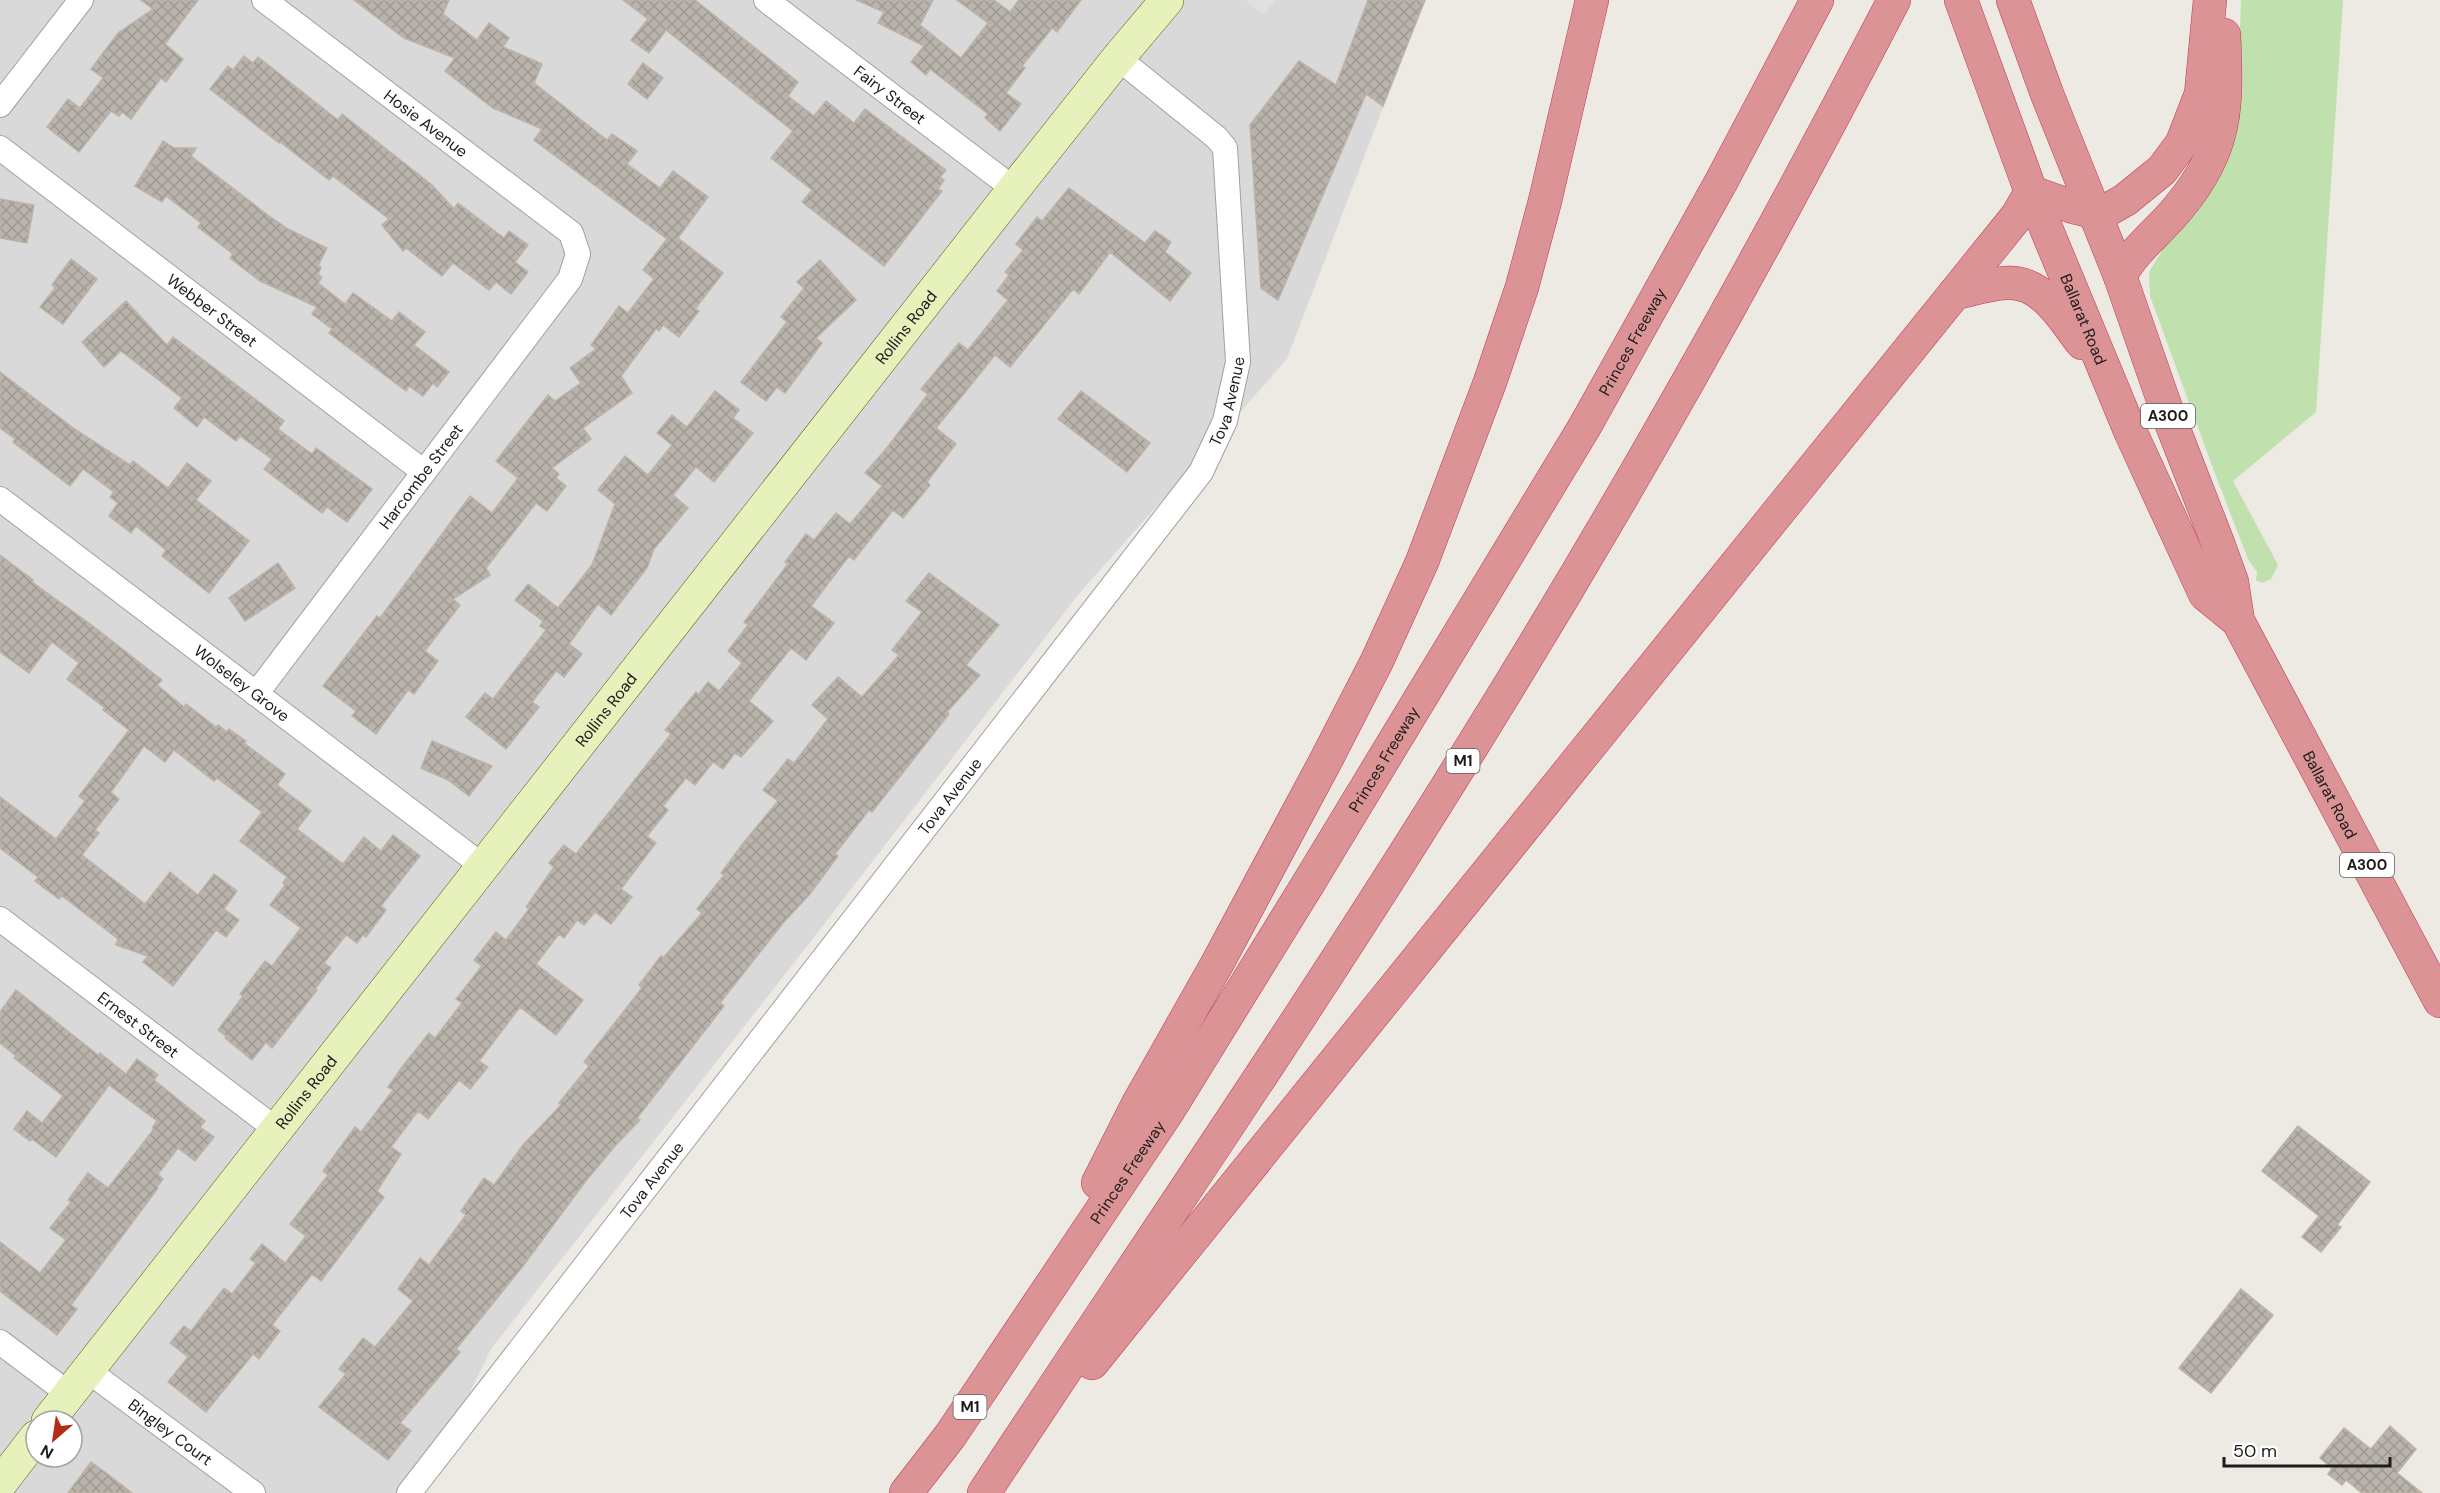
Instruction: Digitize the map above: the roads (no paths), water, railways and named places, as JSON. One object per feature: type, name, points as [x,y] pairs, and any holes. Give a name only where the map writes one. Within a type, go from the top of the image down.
[{"type":"highway","name":"Princes Freeway","points":[[906,1493],[951,1436],[1168,1111],[1585,426],[1721,182],[1817,0]]},
{"type":"highway","name":"M1","points":[[986,1493],[1364,919],[1480,734],[1581,567],[1732,301],[1894,0]]},
{"type":"highway","name":"Ballarat Road","points":[[1961,0],[2031,192],[2131,433],[2205,594],[2238,621]]},
{"type":"highway","name":"Ballarat Road","points":[[2013,0],[2047,94],[2120,276],[2169,417],[2232,582],[2238,621],[2440,1001]]},
{"type":"highway","points":[[986,1493],[2017,216],[2031,192],[2094,212],[2111,208],[2142,188],[2162,170],[2182,143],[2201,94],[2210,0]]},
{"type":"highway","points":[[2120,276],[2135,252],[2179,208],[2202,176],[2219,142],[2226,101],[2223,0]]},
{"type":"highway","points":[[1029,1318],[1139,1102],[1217,964],[1325,762],[1377,661],[1422,562],[1490,382],[1522,287],[1591,6]]},
{"type":"highway","points":[[1955,293],[2004,283],[2031,287],[2053,306],[2106,375]]},
{"type":"street","points":[[0,105],[81,0]]},
{"type":"street","name":"Hosie Avenue","points":[[264,0],[571,233],[578,254]]},
{"type":"street","name":"Fairy Street","points":[[766,0],[1014,189]]},
{"type":"street","name":"Rollins Road","points":[[57,1409],[1014,189],[1167,0]]},
{"type":"street","name":"Tova Avenue","points":[[409,1493],[1201,472],[1225,421],[1238,362],[1225,148],[1217,138],[1118,58]]},
{"type":"street","name":"Webber Street","points":[[0,148],[424,472]]},
{"type":"street","name":"Harcombe Street","points":[[256,694],[570,279],[578,254]]},
{"type":"street","name":"Wolseley Grove","points":[[0,499],[484,867]]},
{"type":"street","name":"Ernest Street","points":[[0,919],[277,1130]]},
{"type":"street","name":"Bingley Court","points":[[0,1342],[78,1382],[254,1493]]},
{"type":"street","points":[[0,1484],[24,1453]]}]
